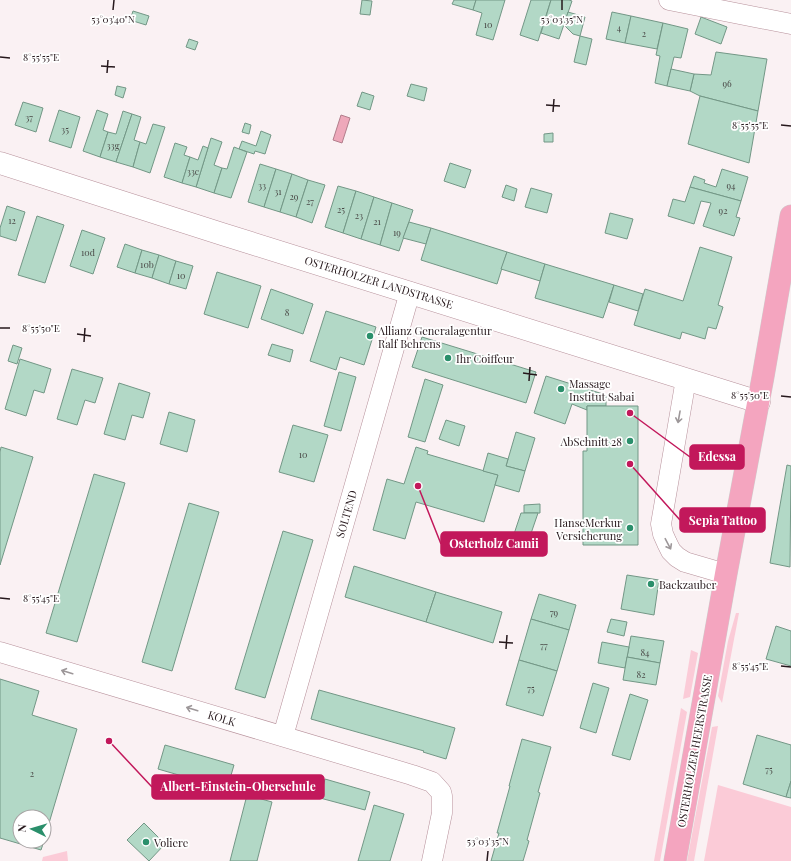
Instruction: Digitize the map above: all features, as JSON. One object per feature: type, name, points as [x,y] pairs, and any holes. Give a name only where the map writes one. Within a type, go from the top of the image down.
[{"type":"main road","name":"OSTERHOLZER LANDSTRASSE","points":[[0,163],[758,402]]},
{"type":"main road","name":"OSTERHOLZER HEERSTRASSE","points":[[675,861],[791,216]]},
{"type":"street","points":[[669,0],[791,24]]},
{"type":"street","name":"SOLTEND","points":[[283,736],[410,292]]},
{"type":"street","points":[[686,379],[661,524],[663,534],[671,551],[677,557],[685,562],[726,574]]},
{"type":"street","name":"KOLK","points":[[0,652],[432,782],[441,792],[442,796],[442,813],[432,861]]},
{"type":"shaded area","points":[[341,115],[350,118],[342,143],[333,140]]},
{"type":"shaded area","points":[[736,613],[739,613],[722,703],[718,696],[728,641]]},
{"type":"shaded area","points":[[691,650],[698,653],[690,697],[683,699]]},
{"type":"shaded area","points":[[681,708],[687,712],[660,861],[654,861]]},
{"type":"shaded area","points":[[718,726],[694,861],[687,861],[712,727]]},
{"type":"shaded area","points":[[718,785],[791,807],[791,861],[704,861]]},
{"type":"shaded area","points":[[67,851],[68,861],[42,861],[43,857]]},
{"type":"building","points":[[362,0],[372,1],[370,15],[360,14]]},
{"type":"building","points":[[454,0],[476,0],[473,10],[452,4]]},
{"type":"building","points":[[476,0],[505,0],[493,40],[476,35],[482,13],[473,10]]},
{"type":"building","points":[[531,0],[551,0],[538,41],[520,35]]},
{"type":"building","points":[[551,0],[572,1],[559,39],[541,33]]},
{"type":"building","points":[[133,11],[149,16],[146,25],[130,20]]},
{"type":"building","points":[[568,12],[585,17],[580,36],[573,34],[564,25]]},
{"type":"building","points":[[612,12],[631,16],[625,43],[606,39]]},
{"type":"building","points":[[631,16],[663,23],[657,49],[625,43]]},
{"type":"building","points":[[701,17],[727,27],[721,44],[695,34]]},
{"type":"building","points":[[663,23],[688,29],[681,58],[674,57],[667,86],[655,83],[660,56],[656,55]]},
{"type":"building","points":[[580,36],[592,39],[586,65],[574,62]]},
{"type":"building","points":[[189,39],[198,42],[195,50],[186,47]]},
{"type":"building","points":[[716,52],[767,59],[758,111],[700,96],[690,91],[694,74],[711,75]]},
{"type":"building","points":[[671,69],[694,74],[690,91],[667,86]]},
{"type":"building","points":[[411,84],[427,88],[424,101],[407,96]]},
{"type":"building","points":[[117,86],[126,88],[123,98],[115,95]]},
{"type":"building","points":[[362,92],[374,96],[370,110],[357,106]]},
{"type":"building","points":[[700,96],[758,111],[749,163],[688,144]]},
{"type":"building","points":[[23,102],[43,108],[36,132],[15,125]]},
{"type":"building","points":[[59,110],[80,117],[71,148],[49,141]]},
{"type":"building","points":[[97,110],[108,114],[103,130],[108,132],[100,157],[83,151]]},
{"type":"building","points":[[123,111],[132,114],[116,162],[100,157],[108,132],[116,134]]},
{"type":"building","points":[[132,114],[141,117],[134,140],[140,142],[133,167],[116,162]]},
{"type":"building","points":[[245,123],[251,125],[249,134],[242,132]]},
{"type":"building","points":[[153,124],[165,127],[150,173],[133,167],[140,142],[146,144]]},
{"type":"building","points":[[261,131],[271,135],[265,154],[255,151],[254,154],[239,149],[242,141],[256,146]]},
{"type":"building","points":[[553,133],[553,142],[544,142],[544,134]]},
{"type":"building","points":[[211,138],[222,142],[214,165],[222,168],[214,193],[196,187]]},
{"type":"building","points":[[175,143],[187,147],[184,155],[190,157],[182,183],[164,177]]},
{"type":"building","points":[[203,146],[208,148],[196,187],[182,183],[190,157],[198,160]]},
{"type":"building","points":[[234,147],[247,152],[231,198],[214,193],[222,168],[227,169]]},
{"type":"building","points":[[450,163],[471,170],[465,188],[444,181]]},
{"type":"building","points":[[260,164],[276,169],[264,207],[248,202]]},
{"type":"building","points":[[276,169],[292,174],[280,212],[264,207]]},
{"type":"building","points":[[722,169],[748,177],[741,201],[690,187],[694,176],[705,180],[704,183],[716,187]]},
{"type":"building","points":[[292,174],[308,180],[296,217],[280,212]]},
{"type":"building","points":[[308,180],[325,185],[312,223],[296,217]]},
{"type":"building","points":[[506,185],[517,189],[514,201],[502,197]]},
{"type":"building","points":[[338,186],[356,191],[343,233],[325,227]]},
{"type":"building","points":[[690,187],[741,201],[736,217],[740,218],[734,236],[703,226],[711,203],[701,201],[694,224],[668,216],[673,199],[685,202]]},
{"type":"building","points":[[531,188],[552,194],[547,213],[525,207]]},
{"type":"building","points":[[356,191],[374,197],[361,239],[343,233]]},
{"type":"building","points":[[374,197],[392,203],[380,245],[361,239]]},
{"type":"building","points":[[392,203],[413,210],[399,251],[380,245]]},
{"type":"building","points":[[7,206],[25,212],[16,241],[0,236],[0,228]]},
{"type":"building","points":[[610,213],[633,219],[627,239],[605,233]]},
{"type":"building","points":[[37,216],[64,225],[45,283],[18,275]]},
{"type":"building","points":[[409,222],[431,228],[426,244],[403,238]]},
{"type":"building","points":[[431,228],[507,252],[497,284],[421,260]]},
{"type":"building","points":[[82,230],[105,238],[93,274],[70,266]]},
{"type":"building","points":[[125,244],[142,250],[135,273],[117,267]]},
{"type":"building","points":[[700,247],[732,257],[718,305],[723,307],[716,329],[708,327],[705,339],[682,332],[680,339],[634,325],[645,289],[683,301]]},
{"type":"building","points":[[142,250],[159,255],[152,278],[135,273]]},
{"type":"building","points":[[507,252],[545,264],[540,281],[501,269]]},
{"type":"building","points":[[159,255],[176,261],[169,284],[152,278]]},
{"type":"building","points":[[176,261],[193,266],[186,289],[169,284]]},
{"type":"building","points":[[545,264],[614,285],[603,318],[535,298]]},
{"type":"building","points":[[217,272],[261,286],[248,328],[204,314]]},
{"type":"building","points":[[614,285],[643,294],[638,311],[609,302]]},
{"type":"building","points":[[271,289],[313,304],[303,334],[261,319]]},
{"type":"building","points":[[326,311],[376,327],[364,365],[340,357],[336,370],[310,361]]},
{"type":"building","points":[[422,337],[536,372],[526,403],[412,367]]},
{"type":"building","points":[[272,344],[293,350],[290,362],[268,355]]},
{"type":"building","points":[[13,345],[22,348],[17,364],[8,361]]},
{"type":"building","points":[[20,359],[51,369],[44,393],[34,390],[26,416],[5,409]]},
{"type":"building","points":[[72,369],[103,378],[95,403],[85,400],[77,425],[57,419]]},
{"type":"building","points":[[339,372],[356,377],[341,431],[324,426]]},
{"type":"building","points":[[546,376],[606,395],[606,406],[587,406],[587,410],[572,404],[565,424],[534,413]]},
{"type":"building","points":[[425,379],[443,385],[425,442],[408,437]]},
{"type":"building","points":[[119,383],[150,393],[143,418],[132,415],[125,440],[104,434]]},
{"type":"building","points":[[587,406],[638,406],[638,545],[583,545],[583,451],[587,451]]},
{"type":"building","points":[[169,412],[195,420],[187,452],[160,444]]},
{"type":"building","points":[[446,420],[465,426],[459,446],[439,439]]},
{"type":"building","points":[[293,425],[328,435],[314,482],[279,472]]},
{"type":"building","points":[[516,432],[535,438],[525,471],[506,466]]},
{"type":"building","points":[[1,447],[33,457],[0,565],[0,452]]},
{"type":"building","points":[[416,447],[428,451],[427,454],[498,475],[484,522],[416,502],[405,539],[373,530],[387,479],[404,484]]},
{"type":"building","points":[[488,453],[508,459],[506,466],[525,471],[519,492],[495,485],[498,475],[483,471]]},
{"type":"building","points":[[787,465],[791,466],[790,567],[770,563]]},
{"type":"building","points":[[94,474],[125,483],[77,642],[46,633]]},
{"type":"building","points":[[189,503],[219,512],[172,671],[142,662]]},
{"type":"building","points":[[540,504],[540,513],[524,513],[524,505]]},
{"type":"building","points":[[521,513],[538,513],[525,551],[510,546]]},
{"type":"building","points":[[283,531],[313,540],[265,698],[235,689]]},
{"type":"building","points":[[354,566],[436,592],[426,622],[345,597]]},
{"type":"building","points":[[627,575],[659,580],[654,615],[621,609]]},
{"type":"building","points":[[436,592],[502,612],[493,643],[426,622]]},
{"type":"building","points":[[539,594],[576,605],[569,630],[531,619]]},
{"type":"building","points":[[531,619],[569,630],[557,671],[519,660]]},
{"type":"building","points":[[611,619],[627,622],[624,636],[607,632]]},
{"type":"building","points":[[776,626],[791,631],[791,666],[766,659]]},
{"type":"building","points":[[631,636],[664,641],[660,663],[627,657]]},
{"type":"building","points":[[602,642],[629,647],[625,668],[598,663]]},
{"type":"building","points":[[627,657],[660,663],[656,685],[623,680]]},
{"type":"building","points":[[519,660],[557,671],[543,716],[506,705]]},
{"type":"building","points":[[0,679],[39,691],[32,715],[77,729],[52,813],[52,809],[12,809],[12,842],[0,838]]},
{"type":"building","points":[[593,683],[609,688],[596,733],[580,728]]},
{"type":"building","points":[[319,690],[455,728],[446,759],[423,752],[424,751],[311,719]]},
{"type":"building","points":[[630,694],[648,700],[630,760],[612,755]]},
{"type":"building","points":[[757,735],[791,745],[791,781],[786,797],[743,784]]},
{"type":"building","points":[[522,739],[551,747],[538,792],[540,793],[527,840],[529,841],[523,861],[491,861],[499,833],[497,833]]},
{"type":"building","points":[[165,745],[234,765],[227,789],[158,769]]},
{"type":"building","points":[[325,779],[370,792],[365,810],[320,798]]},
{"type":"building","points":[[791,781],[791,798],[786,797]]},
{"type":"building","points":[[247,795],[272,802],[257,861],[230,861]]},
{"type":"building","points":[[374,805],[404,814],[390,861],[358,861]]},
{"type":"building","name":"Voliere","points":[[144,823],[165,844],[149,861],[127,840]]},
{"type":"place","name":"Allianz Generalagentur Ralf Behrens","points":[[370,336]]},
{"type":"place","name":"Ihr Coiffeur","points":[[448,358]]},
{"type":"place","name":"Massage Institut Sabai","points":[[561,389]]},
{"type":"place","name":"Edessa","points":[[630,413]]},
{"type":"place","name":"AbSchnitt 28","points":[[630,441]]},
{"type":"place","name":"Sepia Tattoo","points":[[630,464]]},
{"type":"place","name":"Osterholz Camii","points":[[418,486]]},
{"type":"place","name":"HanseMerkur Versicherung","points":[[630,528]]},
{"type":"place","name":"Backzauber","points":[[651,584]]},
{"type":"place","name":"Albert-Einstein-Oberschule","points":[[109,741]]},
{"type":"place","name":"Voliere","points":[[146,842]]}]
